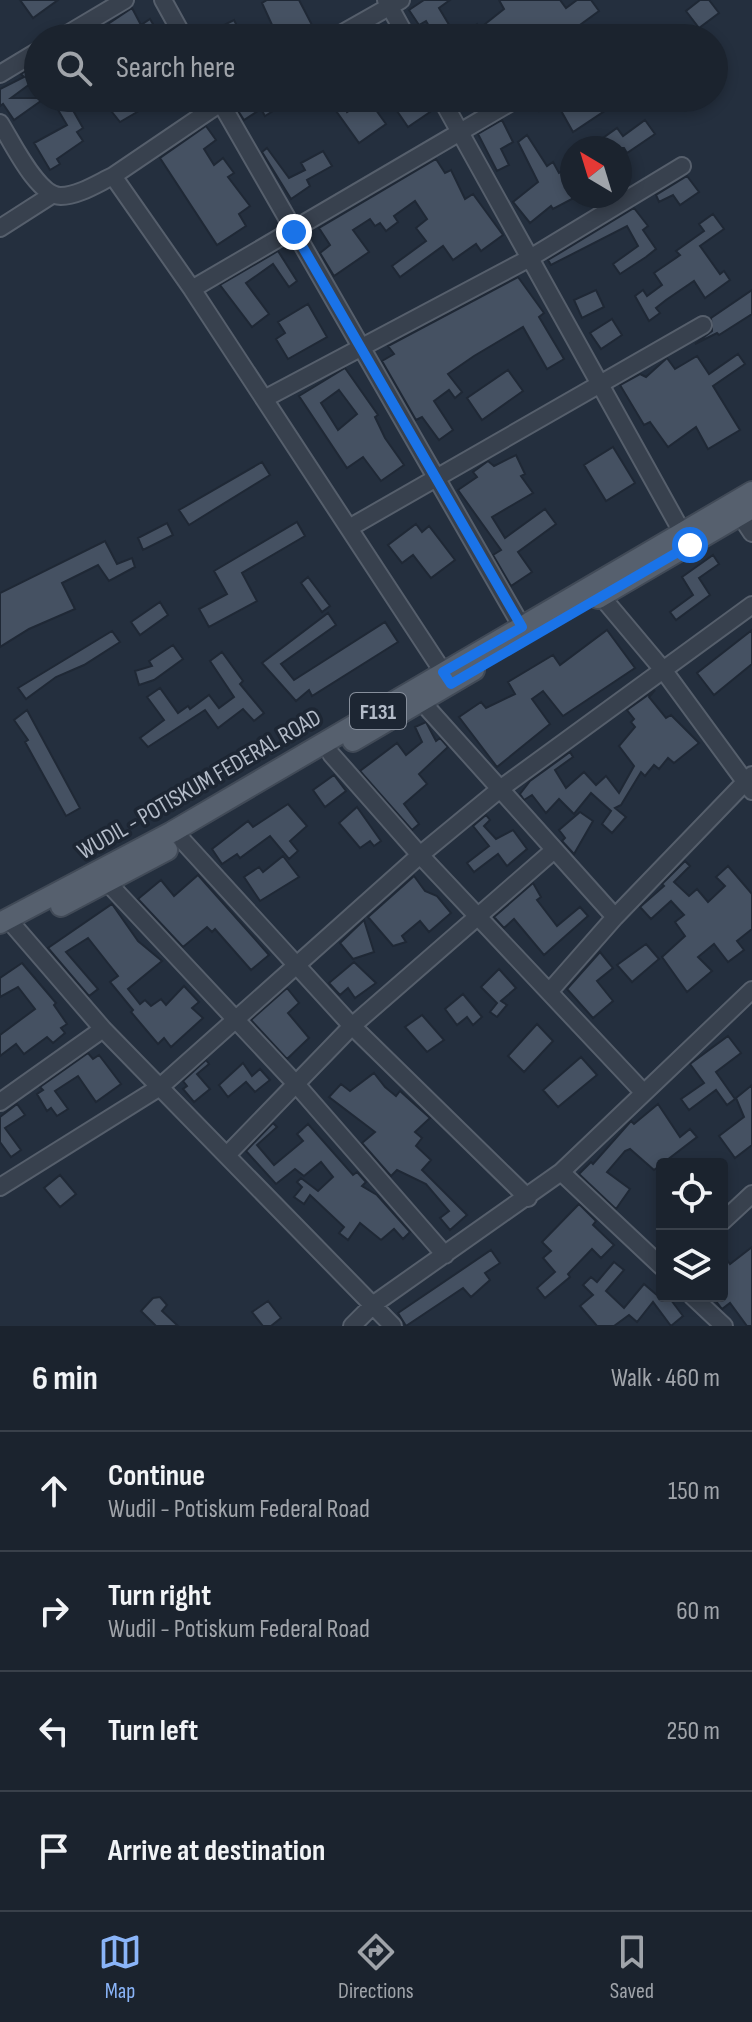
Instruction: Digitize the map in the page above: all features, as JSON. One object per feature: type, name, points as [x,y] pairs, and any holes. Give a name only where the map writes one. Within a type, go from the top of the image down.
[{"type":"main road","name":"WUDIL - POTISKUM FEDERAL ROAD","points":[[6,927],[108,883],[422,702],[447,678],[522,627],[752,492]]},
{"type":"main road","name":"WUDIL - POTISKUM FEDERAL ROAD","points":[[6,927],[746,512]]},
{"type":"street","points":[[85,24],[125,0]]},
{"type":"street","points":[[163,0],[176,24]]},
{"type":"street","points":[[357,24],[392,2],[401,24]]},
{"type":"street","points":[[0,74],[24,59]]},
{"type":"street","points":[[0,228],[50,196],[65,197],[113,176],[205,112]]},
{"type":"street","points":[[229,112],[294,232],[522,627]]},
{"type":"street","points":[[448,112],[682,532]]},
{"type":"street","points":[[192,289],[294,232],[494,112]]},
{"type":"street","points":[[0,123],[40,186],[50,196]]},
{"type":"street","points":[[264,399],[362,350],[530,258],[682,166]]},
{"type":"street","points":[[113,176],[192,289],[447,678]]},
{"type":"street","points":[[349,528],[703,325]]},
{"type":"street","points":[[746,512],[752,533]]},
{"type":"street","points":[[549,992],[615,917],[750,782],[601,596]]},
{"type":"street","points":[[0,1187],[160,1087],[420,855],[500,789],[752,605]]},
{"type":"street","points":[[422,702],[615,917]]},
{"type":"street","points":[[331,754],[420,855],[644,1093]]},
{"type":"street","points":[[183,841],[352,1026],[528,1198]]},
{"type":"street","points":[[227,1155],[352,1026],[553,851]]},
{"type":"street","points":[[108,883],[296,1084],[445,1255]]},
{"type":"street","points":[[6,927],[393,1326]]},
{"type":"street","points":[[352,1326],[374,1304],[561,1172],[752,990]]},
{"type":"street","points":[[0,1102],[103,1029]]},
{"type":"street","points":[[561,1172],[656,1261]]},
{"type":"street","points":[[728,1216],[752,1194]]},
{"type":"street","points":[[698,1302],[724,1326]]},
{"type":"building","points":[[20,0],[58,0],[33,18]]},
{"type":"building","points":[[267,0],[299,0],[311,24],[272,24],[262,3]]},
{"type":"building","points":[[424,0],[450,0],[439,8],[449,24],[428,24],[426,21],[418,24],[409,10]]},
{"type":"building","points":[[499,0],[560,0],[566,8],[577,0],[591,0],[599,11],[581,24],[485,24],[504,9]]},
{"type":"building","points":[[700,0],[709,0],[719,13],[704,24],[696,24],[686,11]]},
{"type":"building","points":[[132,8],[140,24],[108,24]]},
{"type":"building","points":[[24,77],[24,88],[11,98],[24,98],[25,112],[14,120],[3,104],[0,106],[0,89]]},
{"type":"building","points":[[59,112],[74,112],[83,128],[77,132],[83,141],[57,159],[60,164],[50,170],[34,143],[67,125]]},
{"type":"building","points":[[112,112],[137,112],[120,122]]},
{"type":"building","points":[[239,112],[256,112],[244,120]]},
{"type":"building","points":[[337,112],[377,112],[386,124],[359,143]]},
{"type":"building","points":[[398,112],[430,112],[408,127]]},
{"type":"building","points":[[562,112],[603,112],[573,132]]},
{"type":"building","points":[[502,120],[513,142],[501,149],[509,165],[497,171],[478,134]]},
{"type":"building","points":[[645,120],[655,134],[632,150],[632,136],[623,136]]},
{"type":"building","points":[[206,126],[216,140],[204,149],[214,165],[223,158],[234,173],[228,177],[250,206],[239,214],[246,226],[217,245],[160,158]]},
{"type":"building","points":[[617,128],[623,136],[606,136]]},
{"type":"building","points":[[527,135],[547,166],[553,162],[560,172],[560,205],[553,209],[551,206],[530,223],[513,202],[538,182],[518,142]]},
{"type":"building","points":[[267,148],[289,178],[305,170],[301,163],[323,151],[332,166],[307,180],[310,186],[291,199],[262,152]]},
{"type":"building","points":[[436,159],[445,173],[451,170],[465,199],[473,194],[503,235],[481,251],[476,244],[453,260],[443,246],[400,277],[392,266],[426,241],[416,228],[427,219],[415,201],[394,216],[398,222],[386,231],[380,223],[375,226],[370,219],[353,230],[369,252],[334,276],[320,253],[330,245],[319,228]]},
{"type":"building","points":[[687,176],[699,192],[680,205],[673,195],[659,202],[656,195]]},
{"type":"building","points":[[634,208],[648,226],[643,230],[656,249],[646,257],[620,274],[613,264],[638,246],[627,226],[551,265],[548,260]]},
{"type":"building","points":[[713,214],[724,229],[700,246],[720,274],[724,271],[730,280],[705,298],[694,281],[656,308],[660,313],[649,321],[635,296],[643,290],[647,296],[662,285],[654,273],[680,255],[676,251],[704,231],[699,224]]},
{"type":"building","points":[[278,251],[297,281],[289,287],[273,264],[246,283],[269,314],[252,327],[220,285]]},
{"type":"building","points":[[518,277],[544,313],[539,317],[564,359],[547,369],[523,327],[474,356],[448,374],[462,392],[455,398],[449,390],[434,401],[453,430],[439,440],[422,417],[416,420],[382,361],[394,354],[388,346]]},
{"type":"building","points":[[596,290],[604,307],[582,318],[574,300]]},
{"type":"building","points":[[752,290],[752,314],[719,335],[717,333],[695,344],[712,331],[711,318]]},
{"type":"building","points":[[308,304],[327,337],[288,359],[276,339],[285,333],[278,322]]},
{"type":"building","points":[[612,319],[622,335],[601,349],[590,333]]},
{"type":"building","points":[[738,354],[745,364],[713,386],[740,430],[708,449],[696,427],[668,447],[650,422],[644,425],[620,385],[640,374],[646,377],[667,358],[675,369],[697,356],[709,374]]},
{"type":"building","points":[[345,368],[378,415],[375,417],[385,438],[404,465],[381,481],[363,457],[347,468],[299,396]],"holes":[[[339,390],[357,414],[338,430],[321,403]]]},
{"type":"building","points":[[508,370],[523,391],[482,420],[467,398]]},
{"type":"building","points":[[613,447],[635,483],[606,501],[584,465]]},
{"type":"building","points":[[516,455],[525,474],[521,476],[533,493],[492,517],[505,538],[545,509],[556,524],[518,552],[532,572],[511,586],[493,555],[501,550],[458,490],[477,477],[473,472],[488,461],[494,466]]},
{"type":"building","points":[[262,462],[270,475],[189,525],[179,510]]},
{"type":"building","points":[[297,522],[305,536],[242,573],[257,601],[209,627],[199,609],[227,594],[214,571]]},
{"type":"building","points":[[167,523],[173,535],[143,550],[138,538]]},
{"type":"building","points":[[416,524],[422,532],[429,526],[455,560],[431,578],[413,555],[402,563],[388,545]]},
{"type":"building","points":[[105,541],[117,564],[132,558],[135,567],[109,581],[98,565],[62,583],[75,609],[29,629],[0,647],[0,593]]},
{"type":"building","points":[[713,555],[719,564],[699,578],[710,595],[676,620],[670,612],[693,595],[682,577]]},
{"type":"building","points":[[308,577],[330,606],[322,612],[301,583]]},
{"type":"building","points":[[160,602],[168,615],[140,635],[131,622]]},
{"type":"building","points":[[328,613],[336,625],[281,664],[294,680],[385,622],[398,642],[312,696],[309,690],[296,701],[262,663]]},
{"type":"building","points":[[607,630],[635,668],[563,716],[543,691],[532,699],[550,724],[497,767],[459,717],[481,702],[486,708],[515,694],[508,682],[553,655],[560,665]]},
{"type":"building","points":[[752,630],[752,664],[714,695],[697,673]]},
{"type":"building","points":[[112,631],[120,642],[84,665],[56,677],[26,699],[18,688]]},
{"type":"building","points":[[173,645],[183,659],[154,680],[139,685],[135,671],[152,666],[149,661]]},
{"type":"building","points":[[222,652],[243,681],[240,684],[264,713],[254,721],[243,709],[218,728],[205,710],[148,747],[140,738],[164,720],[147,697],[160,688],[178,713],[188,706],[190,709],[209,695],[219,708],[234,697],[210,661]]},
{"type":"building","points":[[655,690],[649,697],[666,718],[671,715],[699,743],[674,763],[668,758],[659,769],[654,765],[645,776],[641,772],[621,805],[615,808],[626,817],[612,833],[602,824],[611,811],[591,793],[574,814],[559,799],[546,813],[532,795],[524,800],[520,794],[530,781],[570,752],[573,757],[555,770],[566,788],[584,772],[596,785],[606,776],[619,793],[634,766],[619,746],[635,727],[631,722],[634,719],[627,710]]},
{"type":"building","points":[[27,710],[80,808],[66,816],[25,742],[28,740],[14,720]]},
{"type":"building","points":[[426,722],[436,741],[440,738],[448,747],[419,774],[427,784],[404,804],[419,824],[412,830],[360,771],[397,743],[406,755],[422,742],[415,727]]},
{"type":"building","points":[[334,775],[346,791],[325,807],[313,790]]},
{"type":"building","points":[[288,804],[307,826],[290,841],[298,851],[289,859],[270,836],[240,858],[237,854],[222,864],[212,849],[248,821],[253,827]]},
{"type":"building","points":[[357,807],[381,841],[374,846],[370,841],[360,848],[339,823]]},
{"type":"building","points":[[580,812],[593,821],[574,854],[562,841],[565,838],[559,830]]},
{"type":"building","points":[[486,815],[490,820],[484,826],[496,839],[513,830],[527,849],[507,866],[498,854],[474,872],[467,863],[489,846],[473,826]]},
{"type":"building","points":[[283,856],[299,877],[260,901],[244,877],[259,867],[263,872]]},
{"type":"building","points":[[685,861],[690,866],[674,882],[689,896],[697,889],[708,902],[725,886],[716,877],[728,866],[752,894],[752,929],[737,941],[744,950],[728,962],[714,944],[698,957],[712,971],[687,992],[662,957],[685,936],[675,922],[684,915],[671,901],[651,919],[640,907],[664,886],[662,884]]},
{"type":"building","points":[[198,875],[269,955],[251,970],[215,929],[212,932],[207,927],[183,947],[138,899],[161,880],[174,896]]},
{"type":"building","points":[[414,876],[425,891],[437,896],[451,913],[429,932],[420,921],[402,936],[406,942],[393,946],[368,917]]},
{"type":"building","points":[[533,883],[541,897],[537,900],[557,926],[580,907],[588,916],[544,955],[514,919],[504,928],[494,917]]},
{"type":"building","points":[[112,904],[138,941],[162,961],[128,989],[140,1004],[145,1000],[151,1006],[161,999],[166,1005],[184,986],[199,1002],[192,1008],[203,1018],[171,1047],[164,1038],[158,1044],[131,1012],[133,1010],[110,982],[118,976],[88,938],[66,952],[98,989],[89,996],[48,948]]},
{"type":"building","points":[[364,920],[374,952],[353,959],[340,943]]},
{"type":"building","points":[[646,944],[659,959],[632,982],[617,965]]},
{"type":"building","points":[[600,952],[613,968],[597,981],[613,1001],[593,1018],[567,989]]},
{"type":"building","points":[[354,962],[376,983],[355,998],[348,988],[340,995],[329,983]]},
{"type":"building","points":[[22,963],[56,1003],[54,1005],[67,1024],[61,1028],[65,1033],[53,1043],[47,1037],[24,1054],[16,1044],[0,1056],[0,1035],[35,1009],[18,987],[0,997],[0,978]]},
{"type":"building","points":[[499,969],[516,988],[501,1001],[507,1005],[497,1017],[490,1012],[497,1003],[481,987]]},
{"type":"building","points":[[287,988],[299,1003],[288,1013],[309,1038],[287,1059],[251,1020]]},
{"type":"building","points":[[463,994],[482,1017],[473,1025],[467,1017],[457,1025],[445,1009]]},
{"type":"building","points":[[422,1015],[444,1040],[427,1052],[405,1027]]},
{"type":"building","points":[[537,1024],[553,1041],[524,1072],[508,1056]]},
{"type":"building","points":[[728,1036],[741,1053],[716,1072],[735,1099],[727,1105],[716,1090],[689,1110],[681,1099],[704,1083],[690,1064]]},
{"type":"building","points":[[88,1053],[93,1059],[99,1055],[121,1084],[96,1102],[78,1076],[55,1091],[68,1109],[57,1116],[51,1108],[47,1111],[37,1094],[43,1090],[40,1087]]},
{"type":"building","points":[[581,1057],[597,1075],[558,1107],[543,1090]]},
{"type":"building","points":[[206,1060],[209,1064],[197,1074],[210,1089],[194,1102],[183,1089],[187,1086],[183,1081]]},
{"type":"building","points":[[243,1063],[252,1076],[260,1069],[270,1080],[255,1092],[246,1082],[228,1097],[219,1085]]},
{"type":"building","points":[[374,1073],[396,1096],[400,1091],[430,1118],[415,1132],[422,1138],[416,1146],[431,1160],[422,1170],[467,1215],[450,1230],[440,1218],[449,1211],[426,1184],[397,1170],[391,1176],[362,1143],[375,1132],[329,1097],[341,1084],[350,1091]]},
{"type":"building","points":[[752,1085],[752,1145],[735,1158],[719,1136],[744,1117],[736,1098]]},
{"type":"building","points":[[17,1104],[25,1115],[5,1128],[21,1150],[11,1157],[0,1142],[0,1117]]},
{"type":"building","points":[[658,1104],[680,1137],[690,1129],[697,1137],[670,1158],[656,1158],[654,1170],[630,1149],[625,1151],[607,1172],[630,1189],[616,1209],[579,1174],[591,1162],[593,1164],[631,1121],[634,1124]]},
{"type":"building","points":[[273,1123],[277,1127],[257,1145],[274,1165],[303,1141],[297,1134],[308,1124],[353,1175],[357,1172],[366,1182],[362,1186],[377,1195],[410,1232],[403,1239],[394,1229],[381,1240],[360,1223],[348,1240],[339,1233],[344,1227],[310,1195],[304,1204],[294,1197],[302,1187],[297,1182],[301,1178],[318,1191],[333,1177],[321,1162],[304,1176],[295,1169],[276,1184],[246,1151]]},
{"type":"building","points":[[60,1175],[76,1194],[60,1207],[44,1188]]},
{"type":"building","points":[[579,1204],[596,1221],[593,1225],[614,1245],[601,1258],[592,1249],[568,1274],[570,1277],[545,1298],[537,1288],[555,1272],[543,1258],[551,1251],[542,1242]]},
{"type":"building","points":[[752,1247],[752,1326],[747,1326],[730,1303],[722,1309],[717,1302],[728,1302],[728,1261],[730,1264]]},
{"type":"building","points":[[491,1250],[500,1263],[485,1273],[490,1280],[471,1297],[463,1288],[406,1326],[398,1313]]},
{"type":"building","points":[[614,1262],[624,1270],[606,1291],[624,1308],[644,1284],[656,1294],[656,1302],[672,1302],[683,1316],[671,1326],[653,1302],[637,1322],[629,1315],[614,1326],[597,1326],[580,1306],[593,1295],[583,1285],[591,1277],[597,1282]]},
{"type":"building","points":[[160,1297],[167,1305],[162,1311],[178,1326],[156,1326],[141,1311],[153,1298]]},
{"type":"building","points":[[268,1301],[281,1318],[271,1326],[263,1326],[252,1312]]},
{"type":"route","points":[[294,232],[522,627],[443,672],[451,684],[690,545]]}]
